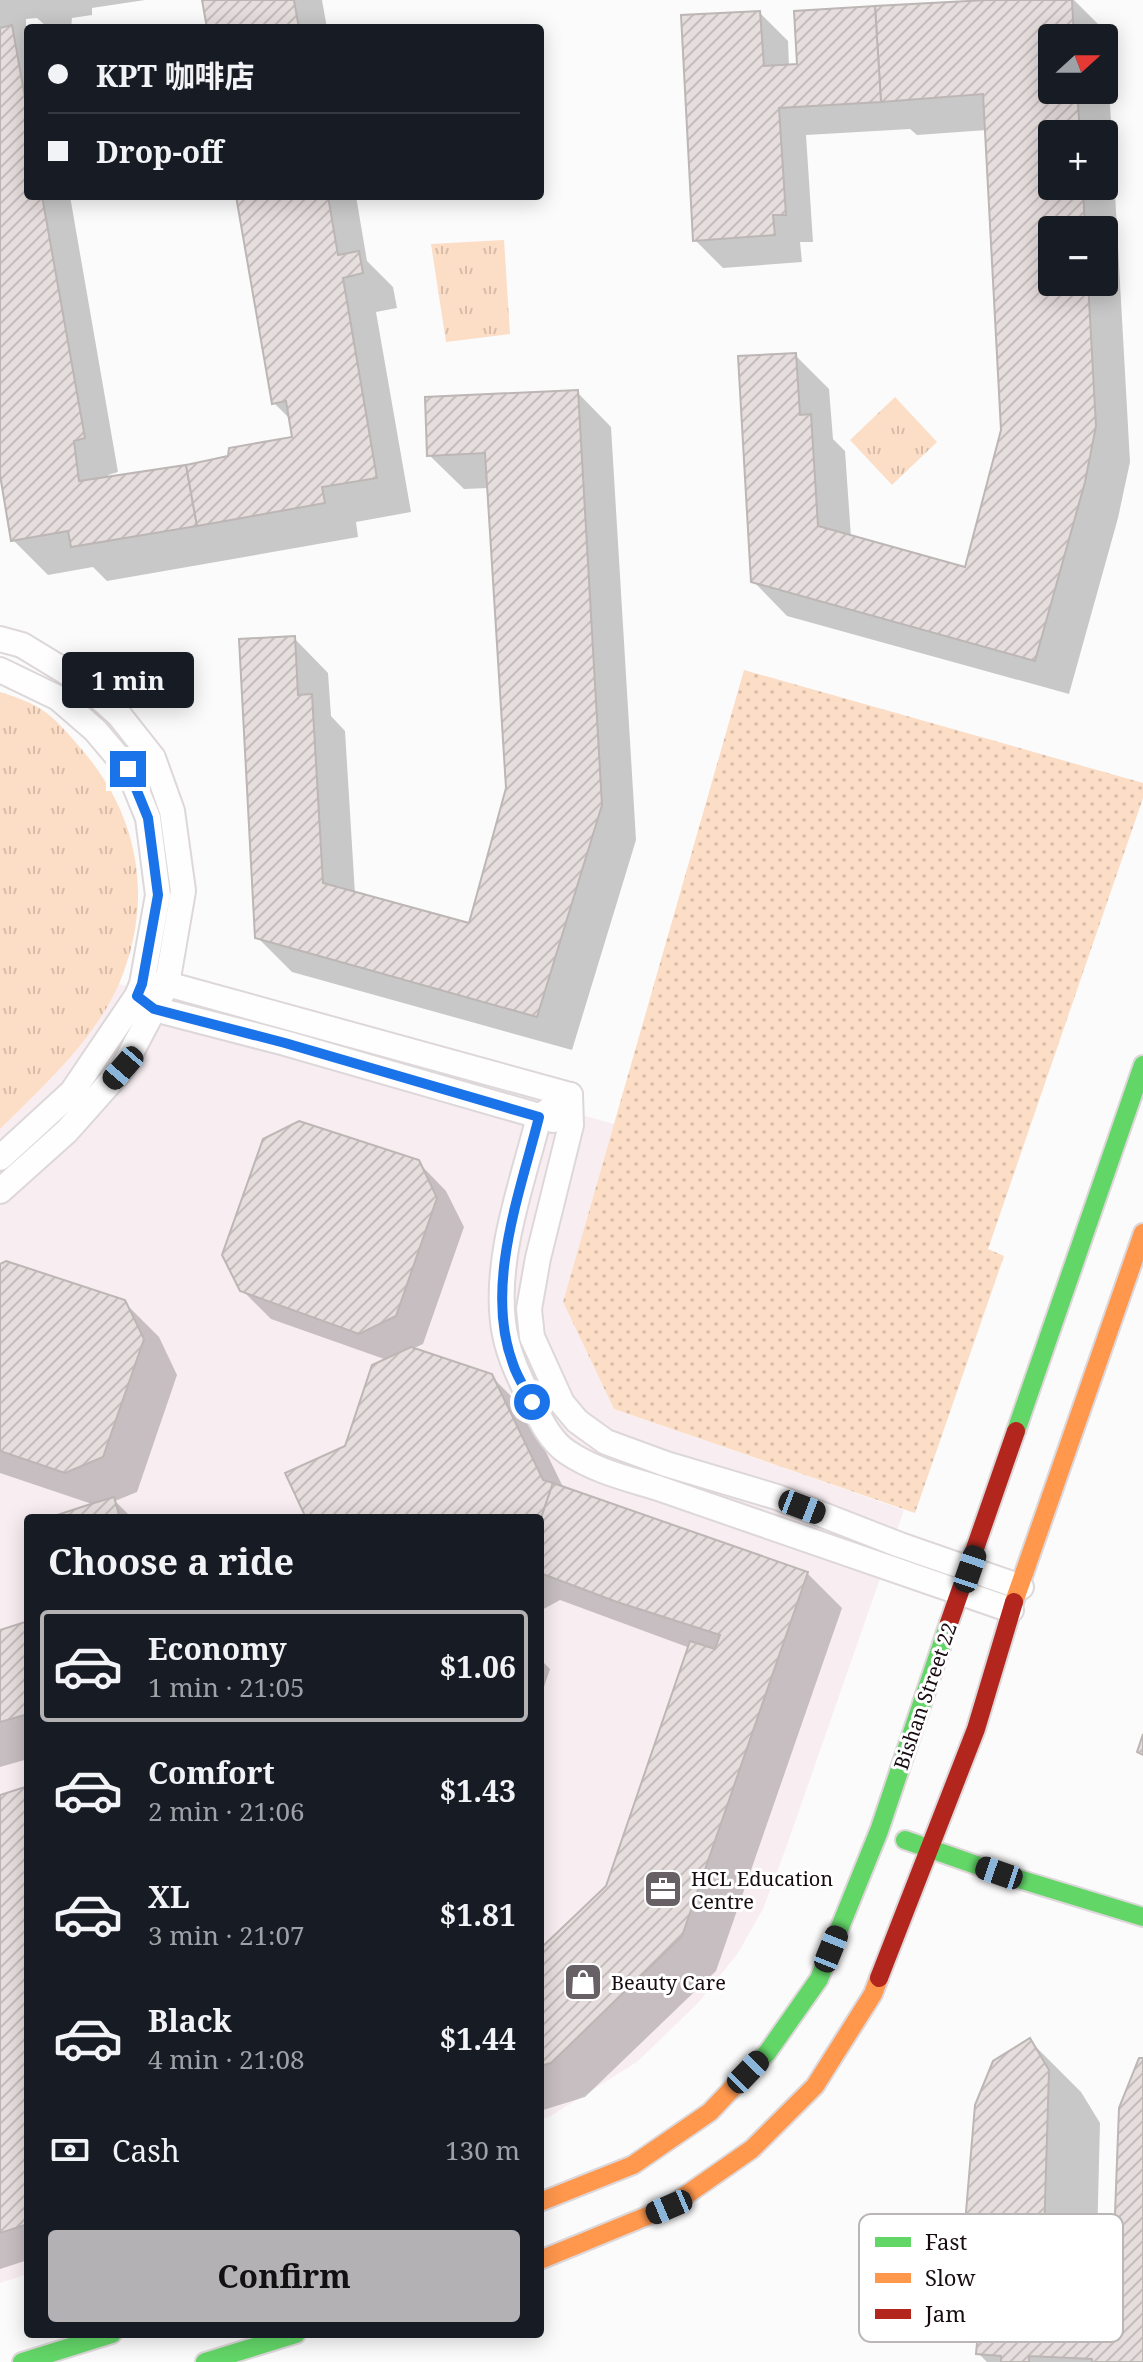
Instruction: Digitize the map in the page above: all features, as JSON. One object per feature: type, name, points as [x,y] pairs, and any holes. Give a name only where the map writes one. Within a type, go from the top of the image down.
[{"type":"main road","name":"Bishan Street 22","points":[[544,2200],[633,2165],[710,2112],[767,2053],[819,1979],[879,1831],[1143,1065]]},
{"type":"main road","points":[[544,2258],[669,2207],[752,2149],[815,2086],[873,1994],[976,1729],[1011,1610],[1143,1233]]},
{"type":"main road","points":[[879,1831],[999,1873],[1143,1917]]},
{"type":"main road","points":[[22,2362],[99,2338]]},
{"type":"main road","points":[[205,2362],[283,2338]]},
{"type":"lane","points":[[0,639],[22,645],[81,681],[119,715],[153,758],[172,811],[183,891],[167,984]]},
{"type":"lane","points":[[0,670],[58,698],[95,730],[128,769],[148,818],[158,895],[145,996],[123,1068],[67,1131],[0,1191]]},
{"type":"lane","points":[[0,1158],[72,1092],[145,996],[167,984],[570,1095]]},
{"type":"lane","points":[[145,996],[300,1047],[571,1125]]},
{"type":"lane","points":[[570,1095],[539,1117],[502,1274],[503,1322],[512,1364],[542,1422],[564,1450],[598,1470],[1011,1610]]},
{"type":"lane","points":[[570,1095],[571,1125],[538,1258],[529,1309],[532,1337],[562,1403],[577,1421],[606,1442],[654,1460],[777,1497],[900,1545],[1021,1587]]},
{"type":"shaded area","points":[[119,984],[614,1124],[563,1302],[614,1409],[904,1510],[786,1848],[763,1909],[738,1953],[698,2003],[637,2062],[544,2119],[544,1514],[24,1514],[24,2275],[0,2283],[0,1129],[52,1078],[99,1019]]},
{"type":"green space","points":[[504,240],[510,334],[446,342],[431,244]]},
{"type":"green space","points":[[895,397],[937,442],[892,485],[850,440]]},
{"type":"green space","points":[[744,670],[1143,783],[1143,798],[988,1249],[1004,1256],[915,1513],[614,1409],[563,1302]]},
{"type":"green space","points":[[0,692],[30,703],[51,717],[102,777],[118,804],[129,832],[138,891],[130,953],[108,1005],[66,1062],[0,1129]]},
{"type":"building","points":[[202,0],[294,0],[298,24],[206,24]]},
{"type":"building","points":[[987,0],[1072,0],[1073,24],[1038,24],[1038,104],[1078,104],[1079,120],[1038,120],[1038,200],[1084,200],[1084,216],[1038,216],[1038,296],[1089,296],[1096,426],[1085,482],[1035,661],[751,582],[738,356],[796,353],[800,415],[811,414],[818,526],[965,567],[1001,430],[983,94],[881,102],[875,6]]},
{"type":"building","points":[[875,6],[881,102],[779,108],[786,215],[773,215],[775,235],[693,241],[681,15],[760,11],[764,66],[797,64],[794,11]]},
{"type":"building","points":[[12,25],[24,92],[24,200],[43,200],[85,438],[74,441],[79,481],[186,465],[197,526],[71,547],[68,531],[11,541],[0,475],[0,28]]},
{"type":"building","points":[[237,200],[329,200],[338,255],[359,251],[363,273],[343,278],[377,478],[322,487],[325,503],[197,526],[186,465],[228,456],[229,448],[292,437],[286,401],[272,404]]},
{"type":"building","points":[[578,390],[602,805],[537,1017],[255,938],[239,639],[295,636],[298,695],[312,694],[323,883],[469,923],[506,788],[485,453],[427,456],[425,397]]},
{"type":"building","points":[[299,1121],[419,1160],[437,1198],[396,1316],[359,1334],[240,1291],[222,1255],[263,1139]]},
{"type":"building","points":[[6,1261],[125,1300],[144,1339],[103,1457],[65,1473],[0,1451],[0,1264]]},
{"type":"building","points":[[411,1347],[492,1374],[543,1480],[553,1483],[542,1514],[304,1514],[285,1473],[345,1446],[372,1365]]},
{"type":"building","points":[[553,1483],[808,1572],[682,1936],[551,2063],[544,2065],[544,1945],[606,1886],[690,1641],[715,1649],[720,1635],[544,1575],[542,1514]]},
{"type":"building","points":[[114,1497],[119,1514],[60,1514]]},
{"type":"building","points":[[24,1622],[24,1715],[0,1722],[0,1630]]},
{"type":"building","points":[[1143,1734],[1143,1755],[1137,1752]]},
{"type":"building","points":[[24,1787],[24,2225],[0,2233],[0,1795]]},
{"type":"building","points":[[1030,2038],[1049,2070],[1045,2214],[966,2214],[975,2105],[993,2061]]},
{"type":"building","points":[[1139,2058],[1143,2058],[1143,2362],[1092,2362],[1092,2359],[1029,2356],[1029,2362],[1001,2362],[1001,2356],[976,2354],[977,2342],[1123,2342],[1123,2214],[1115,2214],[1119,2108]]},
{"type":"traffic: fast","points":[[1016,1431],[1143,1065]]},
{"type":"traffic: fast","points":[[744,2076],[767,2053],[819,1979],[879,1831],[949,1623]]},
{"type":"traffic: fast","points":[[905,1840],[999,1873],[1143,1917]]},
{"type":"traffic: fast","points":[[22,2362],[99,2338]]},
{"type":"traffic: fast","points":[[205,2362],[283,2338]]},
{"type":"traffic: slow","points":[[1014,1602],[1143,1233]]},
{"type":"traffic: slow","points":[[544,2258],[669,2207],[752,2149],[815,2086],[873,1994],[879,1978]]},
{"type":"traffic: slow","points":[[544,2200],[633,2165],[710,2112],[744,2076]]},
{"type":"traffic: jam","points":[[949,1623],[1016,1431]]},
{"type":"traffic: jam","points":[[879,1978],[976,1729],[1014,1602]]},
{"type":"place","name":"HCL Education Centre","points":[[663,1889]]},
{"type":"place","name":"Beauty Care","points":[[583,1982]]},
{"type":"route","points":[[128,769],[148,818],[158,895],[142,984],[137,996],[154,1009],[285,1043],[539,1117],[502,1274],[503,1322],[512,1364],[532,1402]]}]
